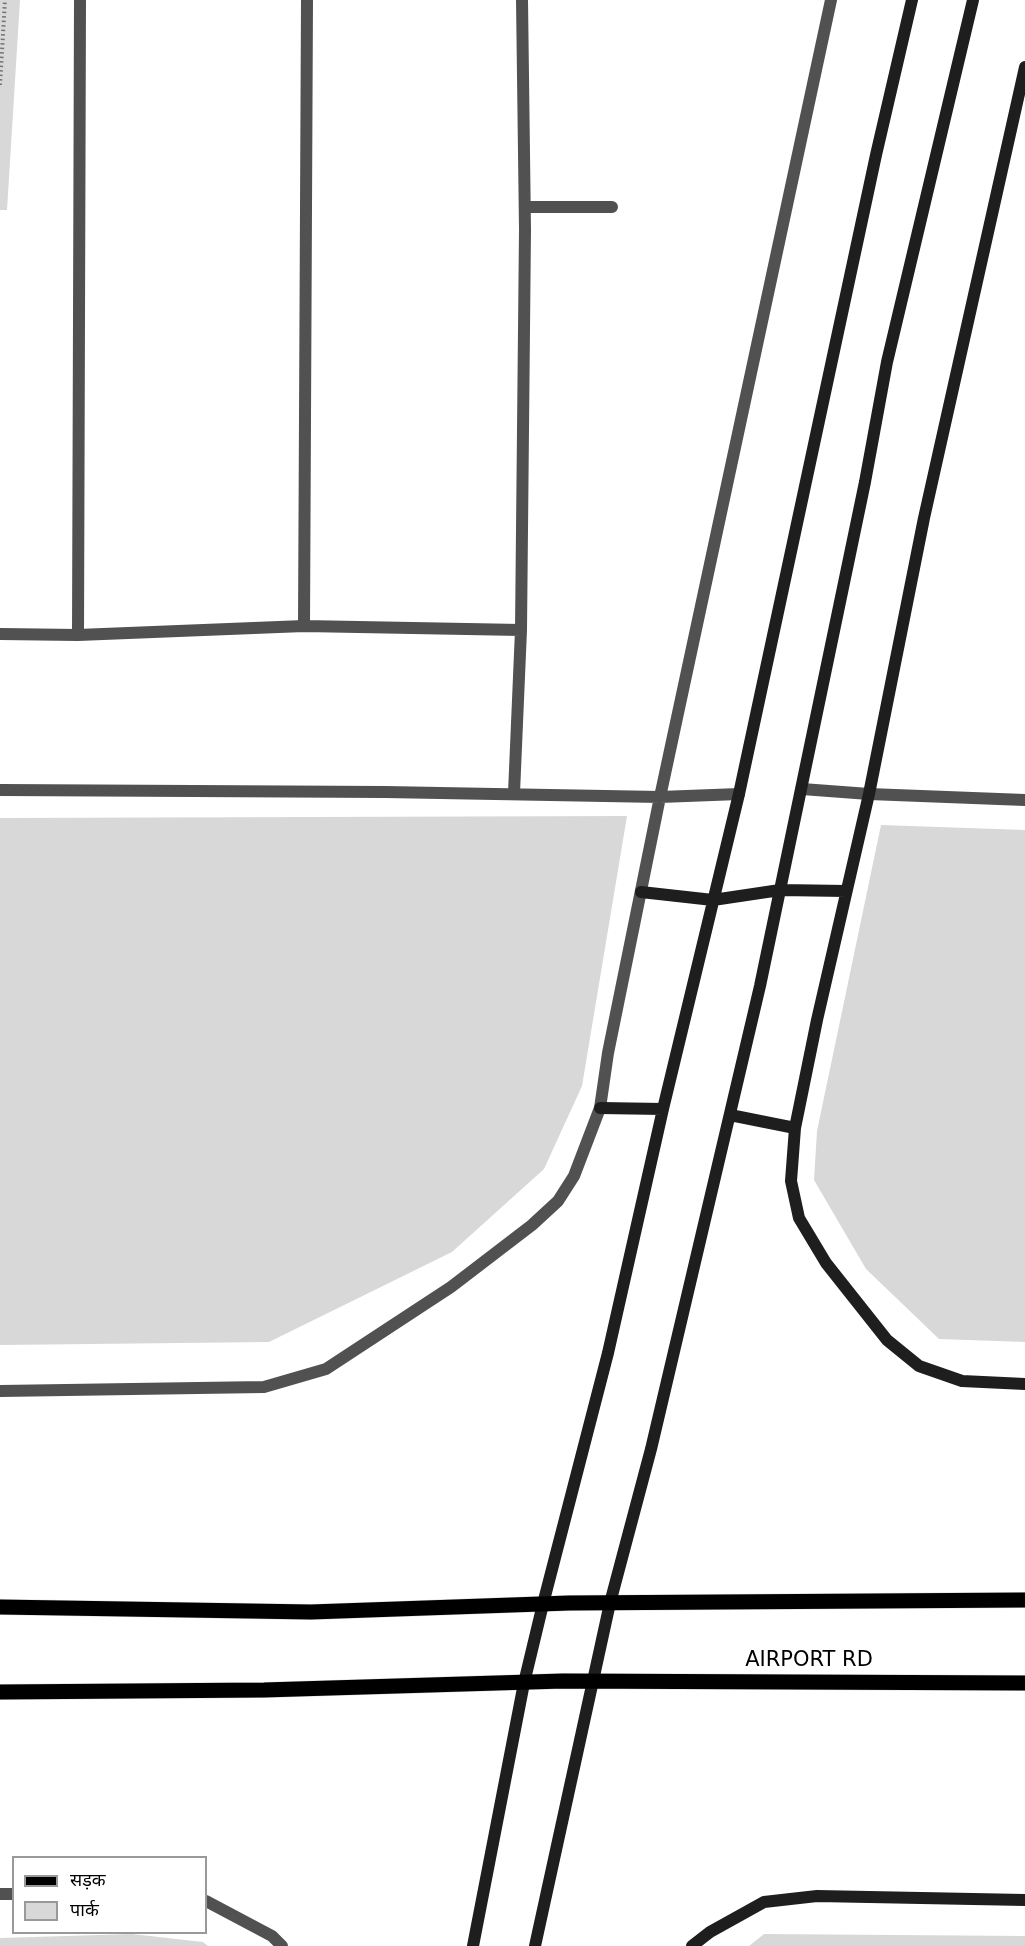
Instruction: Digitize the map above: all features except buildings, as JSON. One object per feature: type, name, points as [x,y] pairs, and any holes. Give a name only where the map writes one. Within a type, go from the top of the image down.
[{"type":"main road","points":[[0,1607],[311,1612],[543,1604],[1025,1600]]},
{"type":"main road","name":"AIRPORT RD","points":[[0,1692],[264,1690],[593,1682],[1025,1683]]},
{"type":"street","points":[[78,635],[80,0]]},
{"type":"street","points":[[304,626],[307,0]]},
{"type":"street","points":[[514,794],[521,630],[525,207],[522,0]]},
{"type":"street","points":[[0,1391],[264,1387],[326,1369],[451,1287],[532,1226],[558,1201],[574,1176],[600,1108],[608,1053],[640,892],[831,0]]},
{"type":"street","points":[[474,1946],[524,1683],[608,1353],[738,794],[912,0]]},
{"type":"street","points":[[535,1946],[610,1603],[651,1449],[760,986],[865,482],[887,362],[973,0]]},
{"type":"street","points":[[1025,67],[924,518],[869,794],[817,1020],[795,1128],[791,1181],[799,1218],[826,1263],[887,1340],[919,1366],[962,1381],[1025,1384]]},
{"type":"street","points":[[525,207],[612,207]]},
{"type":"street","points":[[0,634],[78,635],[304,626],[521,630]]},
{"type":"street","points":[[802,789],[1025,800]]},
{"type":"street","points":[[0,790],[660,797],[738,794]]},
{"type":"street","points":[[640,892],[713,900],[780,890],[846,891]]},
{"type":"street","points":[[600,1108],[663,1109]]},
{"type":"street","points":[[730,1115],[795,1128]]},
{"type":"street","points":[[692,1946],[710,1932],[764,1902],[818,1896],[1025,1900]]},
{"type":"street","points":[[207,1902],[272,1936],[282,1946]]},
{"type":"path","points":[[0,85],[5,0]]},
{"type":"green space","points":[[0,0],[20,0],[7,210],[0,210]]},
{"type":"green space","points":[[627,816],[582,1086],[544,1169],[452,1252],[269,1342],[0,1345],[0,818]]},
{"type":"green space","points":[[881,825],[1025,830],[1025,1342],[939,1339],[866,1269],[814,1180],[817,1131]]},
{"type":"green space","points":[[132,1934],[203,1942],[208,1946],[0,1946],[0,1938]]},
{"type":"green space","points":[[764,1934],[1025,1936],[1025,1946],[749,1946]]}]
